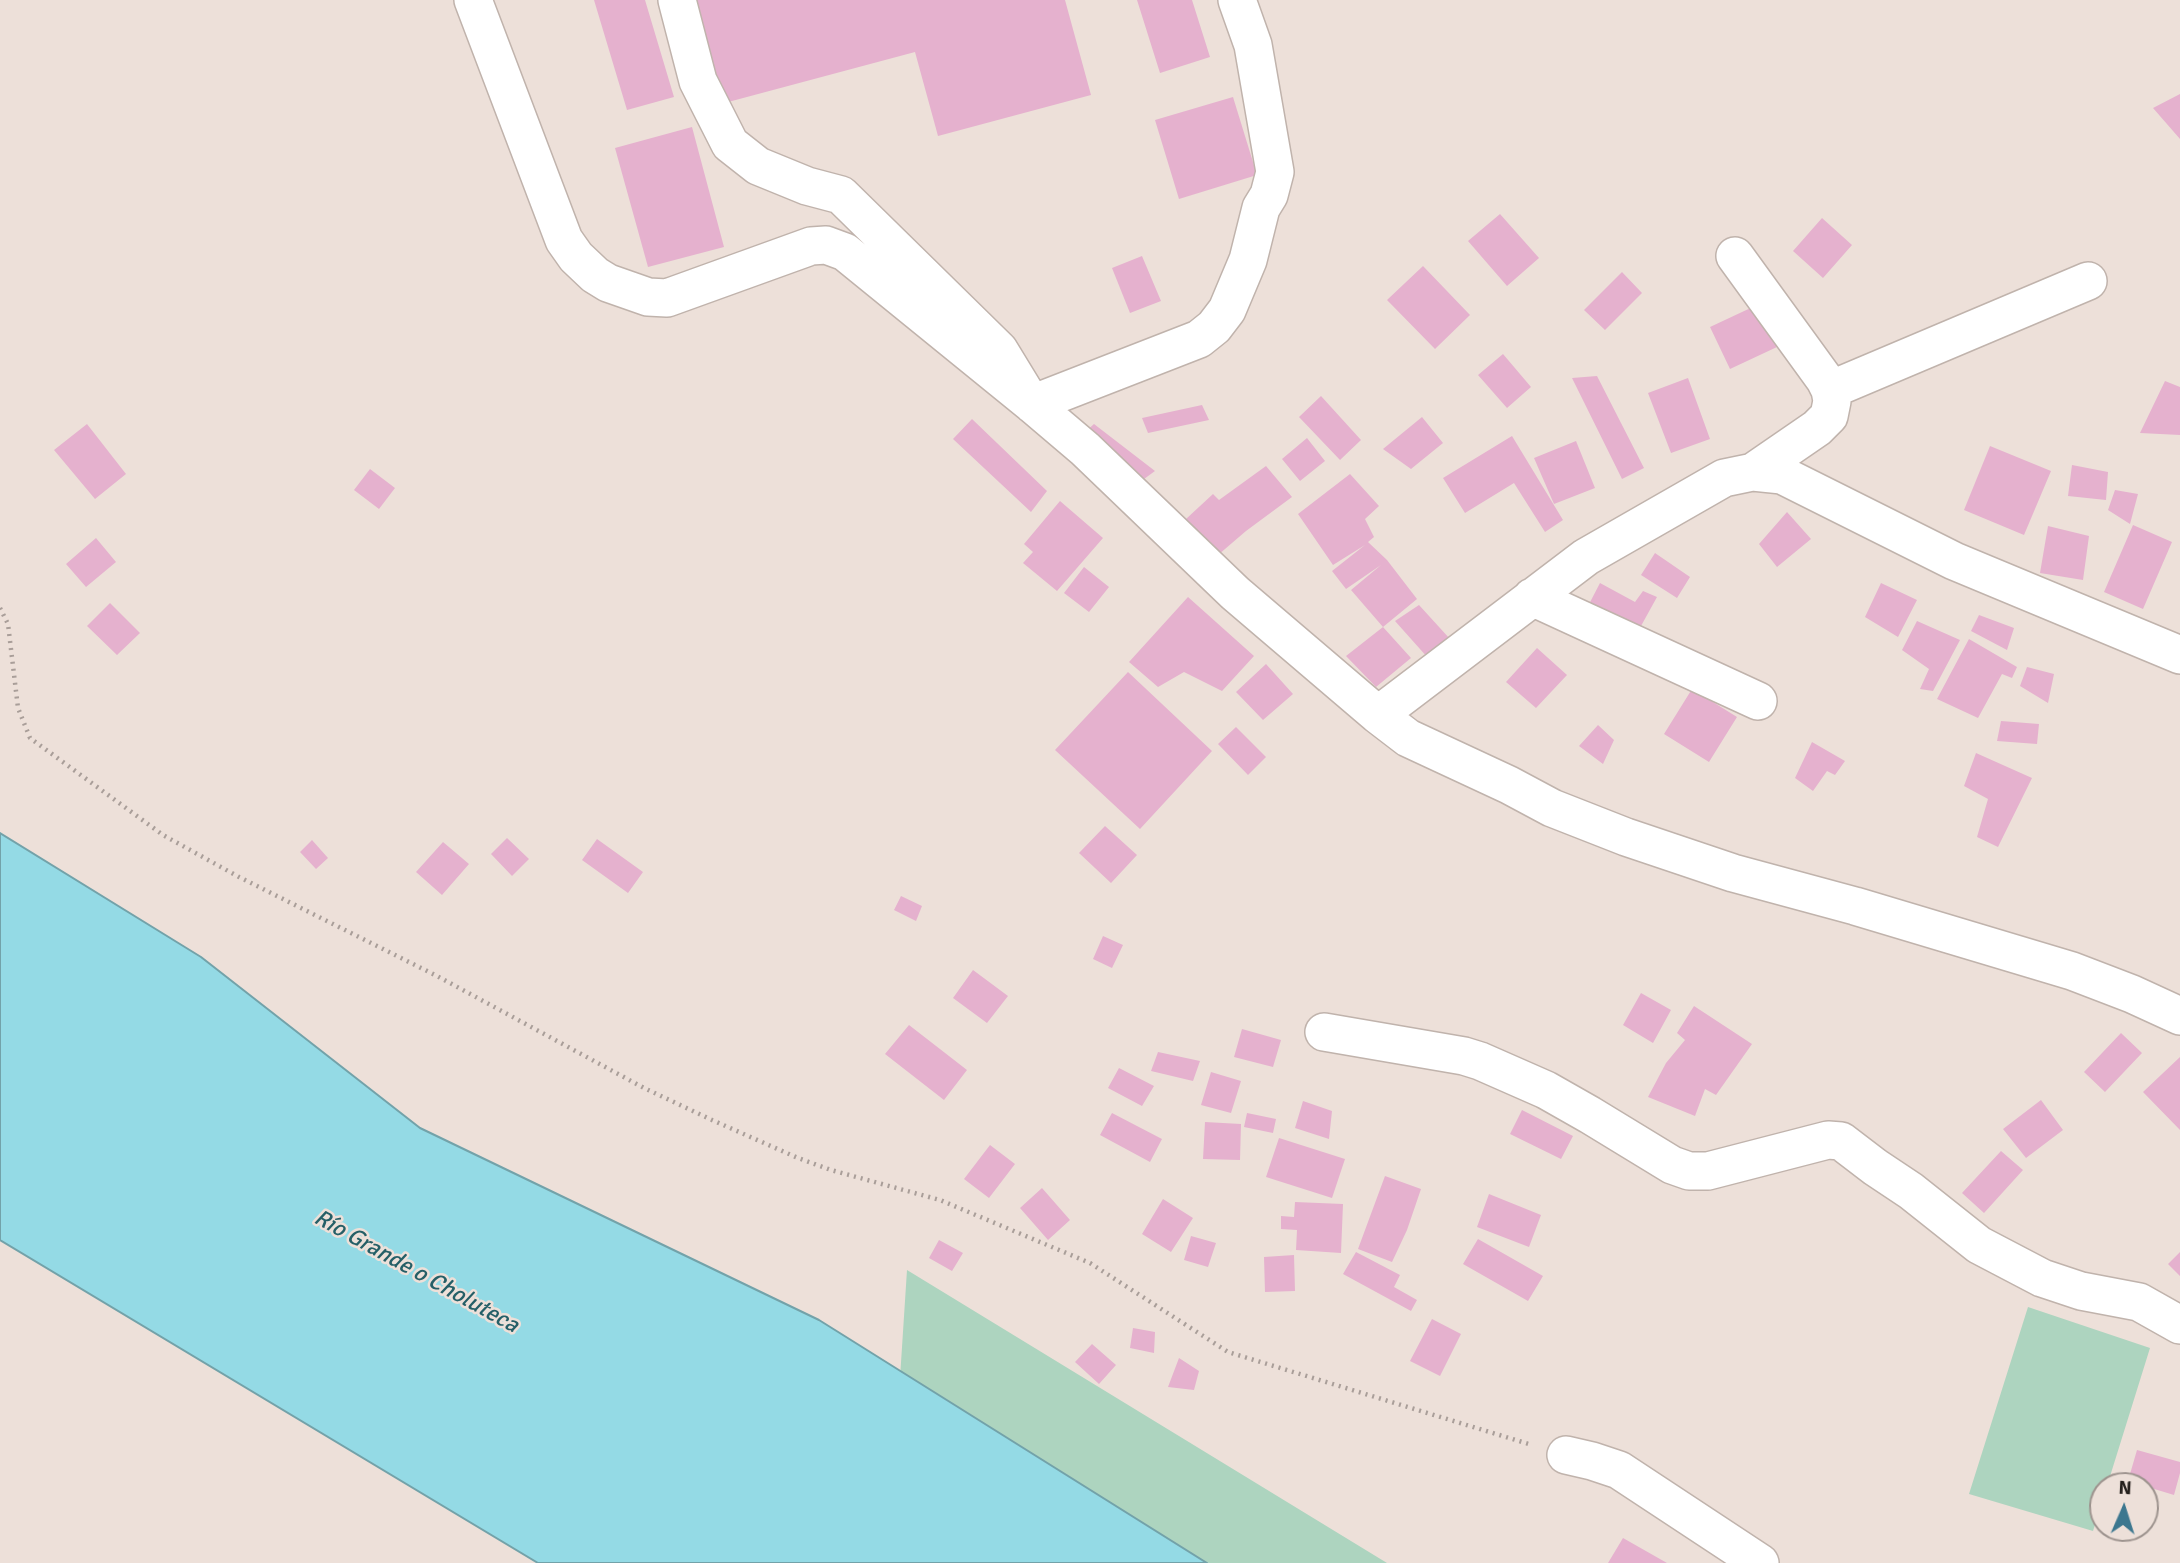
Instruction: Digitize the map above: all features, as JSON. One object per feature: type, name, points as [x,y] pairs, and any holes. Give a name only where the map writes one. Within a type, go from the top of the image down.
[{"type":"street","points":[[473,0],[564,240],[576,257],[608,283],[648,296],[667,298],[811,246],[826,245],[845,253],[1032,404],[1095,459],[1235,593],[1408,738],[1552,808],[1626,837],[1733,873],[2072,971],[2180,1016]]},
{"type":"street","points":[[677,0],[698,81],[730,144],[758,166],[807,186],[841,195],[999,350],[1032,404]]},
{"type":"street","points":[[1032,404],[1199,339],[1214,327],[1227,310],[1248,260],[1261,208],[1269,195],[1275,172],[1253,45],[1237,0]]},
{"type":"street","points":[[1735,256],[1825,380],[1832,401],[1829,416],[1817,428],[1753,472]]},
{"type":"street","points":[[1830,390],[2088,281]]},
{"type":"street","points":[[1378,715],[1586,557],[1724,478],[1753,472],[1782,475],[1954,561],[2180,655]]},
{"type":"street","points":[[1532,597],[1758,701]]},
{"type":"street","points":[[1324,1032],[1480,1061],[1546,1090],[1672,1165],[1689,1171],[1708,1171],[1828,1140],[1841,1141],[1911,1191],[1979,1245],[2042,1278],[2081,1291],[2139,1302],[2180,1325]]},
{"type":"street","points":[[1566,1455],[1619,1470],[1760,1563]]},
{"type":"path","points":[[0,608],[8,624],[18,708],[30,738],[163,835],[239,877],[437,976],[644,1088],[712,1120],[831,1170],[940,1200],[1090,1263],[1228,1352],[1476,1430],[1566,1455]]},
{"type":"green space","points":[[907,1270],[1387,1563],[888,1563]]},
{"type":"green space","points":[[2028,1307],[2150,1348],[2111,1472],[2089,1472],[2089,1530],[1969,1494]]},
{"type":"water","name":"Río Grande o Choluteca","points":[[0,833],[201,957],[420,1128],[819,1320],[1207,1563],[538,1563],[0,1240]]},
{"type":"building","points":[[594,0],[645,0],[674,97],[627,110]]},
{"type":"building","points":[[688,0],[1065,0],[1091,95],[938,136],[915,52],[717,105]]},
{"type":"building","points":[[1137,0],[1192,0],[1210,57],[1160,73]]},
{"type":"building","points":[[2180,94],[2180,139],[2153,108]]},
{"type":"building","points":[[1233,97],[1257,175],[1179,199],[1155,120]]},
{"type":"building","points":[[692,127],[724,247],[648,267],[615,148]]},
{"type":"building","points":[[1500,214],[1539,258],[1507,286],[1468,241]]},
{"type":"building","points":[[1822,218],[1852,245],[1823,278],[1793,251]]},
{"type":"building","points":[[1142,256],[1161,301],[1130,313],[1112,268]]},
{"type":"building","points":[[1423,266],[1470,315],[1435,349],[1387,300]]},
{"type":"building","points":[[1622,272],[1642,293],[1605,330],[1584,310]]},
{"type":"building","points":[[1757,305],[1777,347],[1730,369],[1710,327]]},
{"type":"building","points":[[1503,354],[1531,387],[1507,408],[1478,375]]},
{"type":"building","points":[[1597,376],[1644,468],[1622,479],[1572,378]]},
{"type":"building","points":[[1688,378],[1710,439],[1671,453],[1648,393]]},
{"type":"building","points":[[2165,381],[2180,387],[2180,435],[2140,433]]},
{"type":"building","points":[[1321,396],[1361,440],[1340,460],[1299,417]]},
{"type":"building","points":[[1202,405],[1209,420],[1148,433],[1142,418]]},
{"type":"building","points":[[1422,417],[1443,443],[1411,469],[1383,449]]},
{"type":"building","points":[[972,419],[1047,491],[1031,512],[953,439]]},
{"type":"building","points":[[87,424],[126,474],[95,499],[54,450]]},
{"type":"building","points":[[1094,424],[1155,471],[1144,479],[1084,433]]},
{"type":"building","points":[[1512,436],[1563,520],[1545,532],[1514,483],[1465,513],[1443,478]]},
{"type":"building","points":[[1307,438],[1325,461],[1300,481],[1282,459]]},
{"type":"building","points":[[1576,441],[1595,488],[1554,504],[1534,458]]},
{"type":"building","points":[[1990,446],[2051,471],[2024,535],[1964,510]]},
{"type":"building","points":[[2072,465],[2108,472],[2106,500],[2068,496]]},
{"type":"building","points":[[1266,466],[1292,497],[1218,555],[1186,519],[1213,494],[1219,500]]},
{"type":"building","points":[[370,469],[395,488],[379,509],[354,490]]},
{"type":"building","points":[[1350,474],[1379,506],[1365,519],[1374,537],[1368,542],[1387,560],[1417,599],[1383,627],[1351,590],[1381,565],[1346,589],[1332,571],[1365,545],[1333,565],[1298,514]]},
{"type":"building","points":[[2115,490],[2138,494],[2130,524],[2108,510]]},
{"type":"building","points":[[1060,501],[1103,538],[1057,591],[1023,563],[1033,552],[1024,544]]},
{"type":"building","points":[[1787,512],[1811,539],[1777,567],[1759,544]]},
{"type":"building","points":[[2133,525],[2172,542],[2143,609],[2104,592]]},
{"type":"building","points":[[2048,526],[2089,536],[2083,580],[2040,573]]},
{"type":"building","points":[[96,538],[116,562],[86,587],[66,564]]},
{"type":"building","points":[[1655,553],[1690,577],[1677,598],[1641,575]]},
{"type":"building","points":[[1084,567],[1109,587],[1089,612],[1064,593]]},
{"type":"building","points":[[1600,583],[1635,602],[1643,591],[1657,597],[1641,626],[1604,625],[1586,610]]},
{"type":"building","points":[[1881,583],[1917,600],[1898,637],[1865,617]]},
{"type":"building","points":[[1188,597],[1254,656],[1222,691],[1184,672],[1158,687],[1129,662]]},
{"type":"building","points":[[110,603],[140,633],[117,655],[87,626]]},
{"type":"building","points":[[1419,605],[1450,639],[1428,658],[1395,621]]},
{"type":"building","points":[[1979,615],[2014,628],[2007,650],[1971,631]]},
{"type":"building","points":[[1917,621],[1960,640],[1933,691],[1920,689],[1929,669],[1902,650]]},
{"type":"building","points":[[1383,627],[1411,658],[1376,687],[1346,656]]},
{"type":"building","points":[[1969,639],[2017,667],[2012,678],[2002,674],[1978,718],[1937,699]]},
{"type":"building","points":[[1537,648],[1567,675],[1536,708],[1506,682]]},
{"type":"building","points":[[1266,664],[1293,694],[1263,720],[1236,692]]},
{"type":"building","points":[[2027,667],[2054,674],[2048,703],[2020,686]]},
{"type":"building","points":[[1128,672],[1212,751],[1140,829],[1055,750]]},
{"type":"building","points":[[1692,689],[1737,717],[1709,762],[1664,734]]},
{"type":"building","points":[[2001,721],[2039,724],[2037,744],[1997,741]]},
{"type":"building","points":[[1598,725],[1614,740],[1603,764],[1579,746]]},
{"type":"building","points":[[1236,727],[1266,757],[1248,775],[1218,744]]},
{"type":"building","points":[[1812,742],[1845,761],[1835,775],[1827,771],[1813,791],[1795,778]]},
{"type":"building","points":[[1976,753],[2032,778],[1998,847],[1977,837],[1988,799],[1964,786]]},
{"type":"building","points":[[1105,826],[1137,855],[1111,883],[1079,853]]},
{"type":"building","points":[[507,838],[529,859],[512,876],[491,854]]},
{"type":"building","points":[[597,839],[643,872],[628,893],[582,860]]},
{"type":"building","points":[[312,840],[328,858],[316,869],[300,852]]},
{"type":"building","points":[[443,842],[469,864],[442,895],[416,872]]},
{"type":"building","points":[[901,896],[922,906],[916,921],[894,910]]},
{"type":"building","points":[[1103,936],[1123,945],[1112,968],[1093,959]]},
{"type":"building","points":[[973,970],[1008,996],[987,1023],[953,998]]},
{"type":"building","points":[[1641,993],[1671,1010],[1653,1043],[1623,1025]]},
{"type":"building","points":[[1694,1006],[1752,1044],[1716,1095],[1705,1089],[1695,1116],[1648,1097],[1666,1063],[1685,1040],[1677,1033]]},
{"type":"building","points":[[909,1025],[967,1070],[944,1100],[885,1054]]},
{"type":"building","points":[[1242,1029],[1281,1040],[1273,1067],[1234,1057]]},
{"type":"building","points":[[2121,1033],[2142,1053],[2105,1092],[2084,1072]]},
{"type":"building","points":[[1158,1052],[1200,1061],[1193,1081],[1151,1071]]},
{"type":"building","points":[[2180,1057],[2180,1130],[2143,1092]]},
{"type":"building","points":[[1119,1068],[1154,1086],[1142,1106],[1108,1088]]},
{"type":"building","points":[[1211,1072],[1241,1081],[1231,1113],[1201,1105]]},
{"type":"building","points":[[2041,1100],[2063,1130],[2026,1158],[2003,1129]]},
{"type":"building","points":[[1303,1101],[1332,1111],[1329,1139],[1295,1128]]},
{"type":"building","points":[[1522,1110],[1573,1136],[1561,1159],[1510,1134]]},
{"type":"building","points":[[1112,1113],[1162,1139],[1150,1162],[1100,1135]]},
{"type":"building","points":[[1247,1113],[1276,1119],[1273,1133],[1244,1127]]},
{"type":"building","points":[[1205,1122],[1241,1124],[1240,1160],[1203,1159]]},
{"type":"building","points":[[1279,1138],[1345,1159],[1332,1198],[1266,1177]]},
{"type":"building","points":[[990,1145],[1015,1164],[989,1198],[964,1179]]},
{"type":"building","points":[[2001,1151],[2023,1170],[1984,1213],[1962,1193]]},
{"type":"building","points":[[1385,1176],[1421,1189],[1407,1230],[1392,1262],[1358,1249]]},
{"type":"building","points":[[1042,1188],[1070,1220],[1048,1240],[1020,1208]]},
{"type":"building","points":[[1489,1194],[1541,1215],[1529,1247],[1477,1227]]},
{"type":"building","points":[[1163,1199],[1193,1218],[1171,1252],[1142,1234]]},
{"type":"building","points":[[1295,1202],[1343,1204],[1341,1253],[1296,1250],[1297,1230],[1281,1229],[1281,1216],[1294,1217]]},
{"type":"building","points":[[1191,1236],[1216,1243],[1208,1267],[1184,1260]]},
{"type":"building","points":[[1478,1239],[1543,1276],[1528,1301],[1463,1264]]},
{"type":"building","points":[[939,1240],[963,1253],[952,1271],[929,1258]]},
{"type":"building","points":[[1356,1252],[1400,1275],[1394,1287],[1417,1300],[1411,1311],[1343,1274]]},
{"type":"building","points":[[2180,1252],[2180,1276],[2168,1264]]},
{"type":"building","points":[[1294,1255],[1295,1291],[1265,1292],[1264,1257]]},
{"type":"building","points":[[1432,1319],[1461,1334],[1440,1376],[1410,1361]]},
{"type":"building","points":[[1133,1328],[1155,1332],[1154,1353],[1130,1348]]},
{"type":"building","points":[[1092,1344],[1116,1365],[1099,1384],[1075,1362]]},
{"type":"building","points":[[1179,1358],[1199,1371],[1194,1390],[1168,1387]]},
{"type":"building","points":[[2137,1450],[2180,1462],[2174,1495],[2159,1490],[2159,1472],[2131,1472]]},
{"type":"building","points":[[1623,1538],[1667,1563],[1608,1563]]}]
